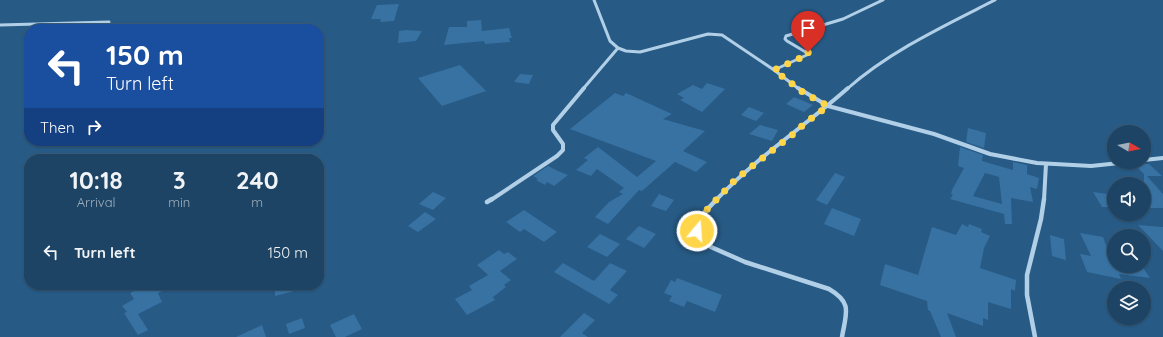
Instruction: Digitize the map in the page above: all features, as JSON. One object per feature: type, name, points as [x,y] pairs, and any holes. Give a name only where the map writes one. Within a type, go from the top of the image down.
[{"type":"street","points":[[594,0],[610,41],[618,48],[633,52],[644,51],[702,35],[718,34],[727,36],[804,93],[828,106],[934,134],[990,154],[1046,164],[1091,166],[1107,164]]},
{"type":"street","points":[[774,70],[809,54],[787,41],[785,39],[786,36],[843,19],[883,0]]},
{"type":"street","points":[[842,337],[847,307],[836,292],[745,262],[711,247],[702,240],[697,231],[699,218],[736,179],[828,106],[865,73],[954,20],[996,0]]},
{"type":"street","points":[[36,24],[109,22]]},
{"type":"street","points":[[0,25],[24,24]]},
{"type":"street","points":[[487,202],[557,156],[563,150],[563,144],[553,133],[553,125],[618,48]]},
{"type":"street","points":[[1151,159],[1163,158]]},
{"type":"street","points":[[1035,337],[1027,295],[1027,275],[1041,219],[1046,182],[1046,164]]},
{"type":"building","points":[[399,4],[394,21],[380,22],[381,19],[371,19],[377,5]]},
{"type":"building","points":[[481,20],[482,31],[509,28],[512,38],[509,38],[510,42],[485,44],[484,41],[444,45],[449,27],[467,27],[467,21]]},
{"type":"building","points":[[399,31],[422,31],[416,41],[398,43]]},
{"type":"building","points":[[460,65],[486,91],[442,106],[418,78]]},
{"type":"building","points":[[520,74],[533,75],[529,84],[514,82]]},
{"type":"building","points":[[707,83],[725,89],[702,112],[680,100],[684,98],[677,94],[693,85],[702,89]]},
{"type":"building","points":[[615,93],[623,96],[626,93],[672,114],[663,119],[705,131],[683,151],[707,162],[696,172],[675,162],[642,191],[639,190],[608,224],[595,217],[609,202],[623,194],[619,192],[624,188],[597,169],[591,176],[576,170],[588,160],[584,158],[598,147],[637,177],[656,161],[570,129]]},
{"type":"building","points":[[794,97],[813,105],[804,112],[786,104]]},
{"type":"building","points":[[749,107],[764,113],[756,121],[741,115]]},
{"type":"building","points":[[760,125],[778,130],[772,141],[749,134]]},
{"type":"building","points":[[968,128],[986,133],[984,148],[966,142]]},
{"type":"building","points":[[960,147],[983,155],[982,161],[1013,170],[1013,162],[1027,165],[1027,174],[1039,178],[1037,189],[1030,187],[1033,202],[1011,198],[1012,224],[1005,224],[1004,214],[950,199],[953,195],[951,194],[952,190],[964,168],[958,166]],"holes":[[[985,173],[999,177],[1002,204],[973,196]]]},
{"type":"building","points":[[548,166],[568,175],[554,186],[547,182],[545,185],[536,180],[538,179],[533,176]]},
{"type":"building","points":[[1151,166],[1162,176],[1144,177],[1144,174],[1139,169],[1151,169]]},
{"type":"building","points":[[835,173],[845,177],[827,205],[816,200]]},
{"type":"building","points":[[1151,180],[1163,194],[1163,208],[1151,208]]},
{"type":"building","points":[[433,192],[446,198],[433,210],[419,204]]},
{"type":"building","points":[[1093,192],[1107,194],[1107,207],[1102,207]]},
{"type":"building","points":[[659,194],[674,200],[666,211],[651,206]]},
{"type":"building","points":[[832,208],[861,219],[854,236],[824,224]]},
{"type":"building","points":[[524,210],[557,232],[544,242],[524,229],[520,232],[506,222]]},
{"type":"building","points":[[425,212],[436,219],[418,232],[408,226]]},
{"type":"building","points":[[962,224],[968,227],[969,224],[982,229],[981,232],[990,236],[984,248],[980,268],[1016,280],[1015,291],[1011,289],[1011,309],[988,302],[988,320],[983,318],[983,326],[947,313],[956,337],[941,337],[930,311],[928,310],[927,301],[880,285],[885,264],[918,275],[932,227],[956,235]]},
{"type":"building","points":[[1138,225],[1163,227],[1163,251],[1151,239],[1151,229],[1142,229]]},
{"type":"building","points":[[639,226],[656,234],[644,248],[626,239]]},
{"type":"building","points":[[1080,233],[1103,237],[1107,248],[1107,273],[1147,273],[1150,278],[1119,274],[1121,279],[1087,272],[1080,254],[1091,256]]},
{"type":"building","points":[[600,234],[620,244],[607,257],[587,247]]},
{"type":"building","points":[[1050,235],[1064,239],[1066,260],[1052,256]]},
{"type":"building","points":[[499,250],[504,254],[508,252],[517,259],[500,271],[511,280],[504,285],[506,287],[493,297],[495,300],[467,315],[455,299],[472,290],[469,286],[488,275],[477,265]]},
{"type":"building","points":[[563,263],[594,281],[610,263],[627,271],[610,290],[618,295],[609,304],[554,272]]},
{"type":"building","points":[[677,278],[722,295],[715,312],[687,301],[684,307],[669,301],[672,296],[664,293],[671,280],[675,282]]},
{"type":"building","points":[[136,290],[164,290],[158,293],[162,302],[138,314],[148,330],[138,335],[124,313],[127,312],[122,306],[134,299],[130,293]]},
{"type":"building","points":[[275,290],[298,290],[275,296]]},
{"type":"building","points":[[584,313],[595,320],[582,333],[588,337],[560,337]]},
{"type":"building","points":[[354,314],[362,329],[345,337],[336,337],[330,325]]},
{"type":"building","points":[[302,318],[305,328],[289,334],[286,324]]},
{"type":"building","points":[[262,325],[266,337],[236,337]]},
{"type":"route","points":[[697,231],[699,218],[736,179],[828,106],[804,93],[774,70],[809,54],[808,52]]}]
